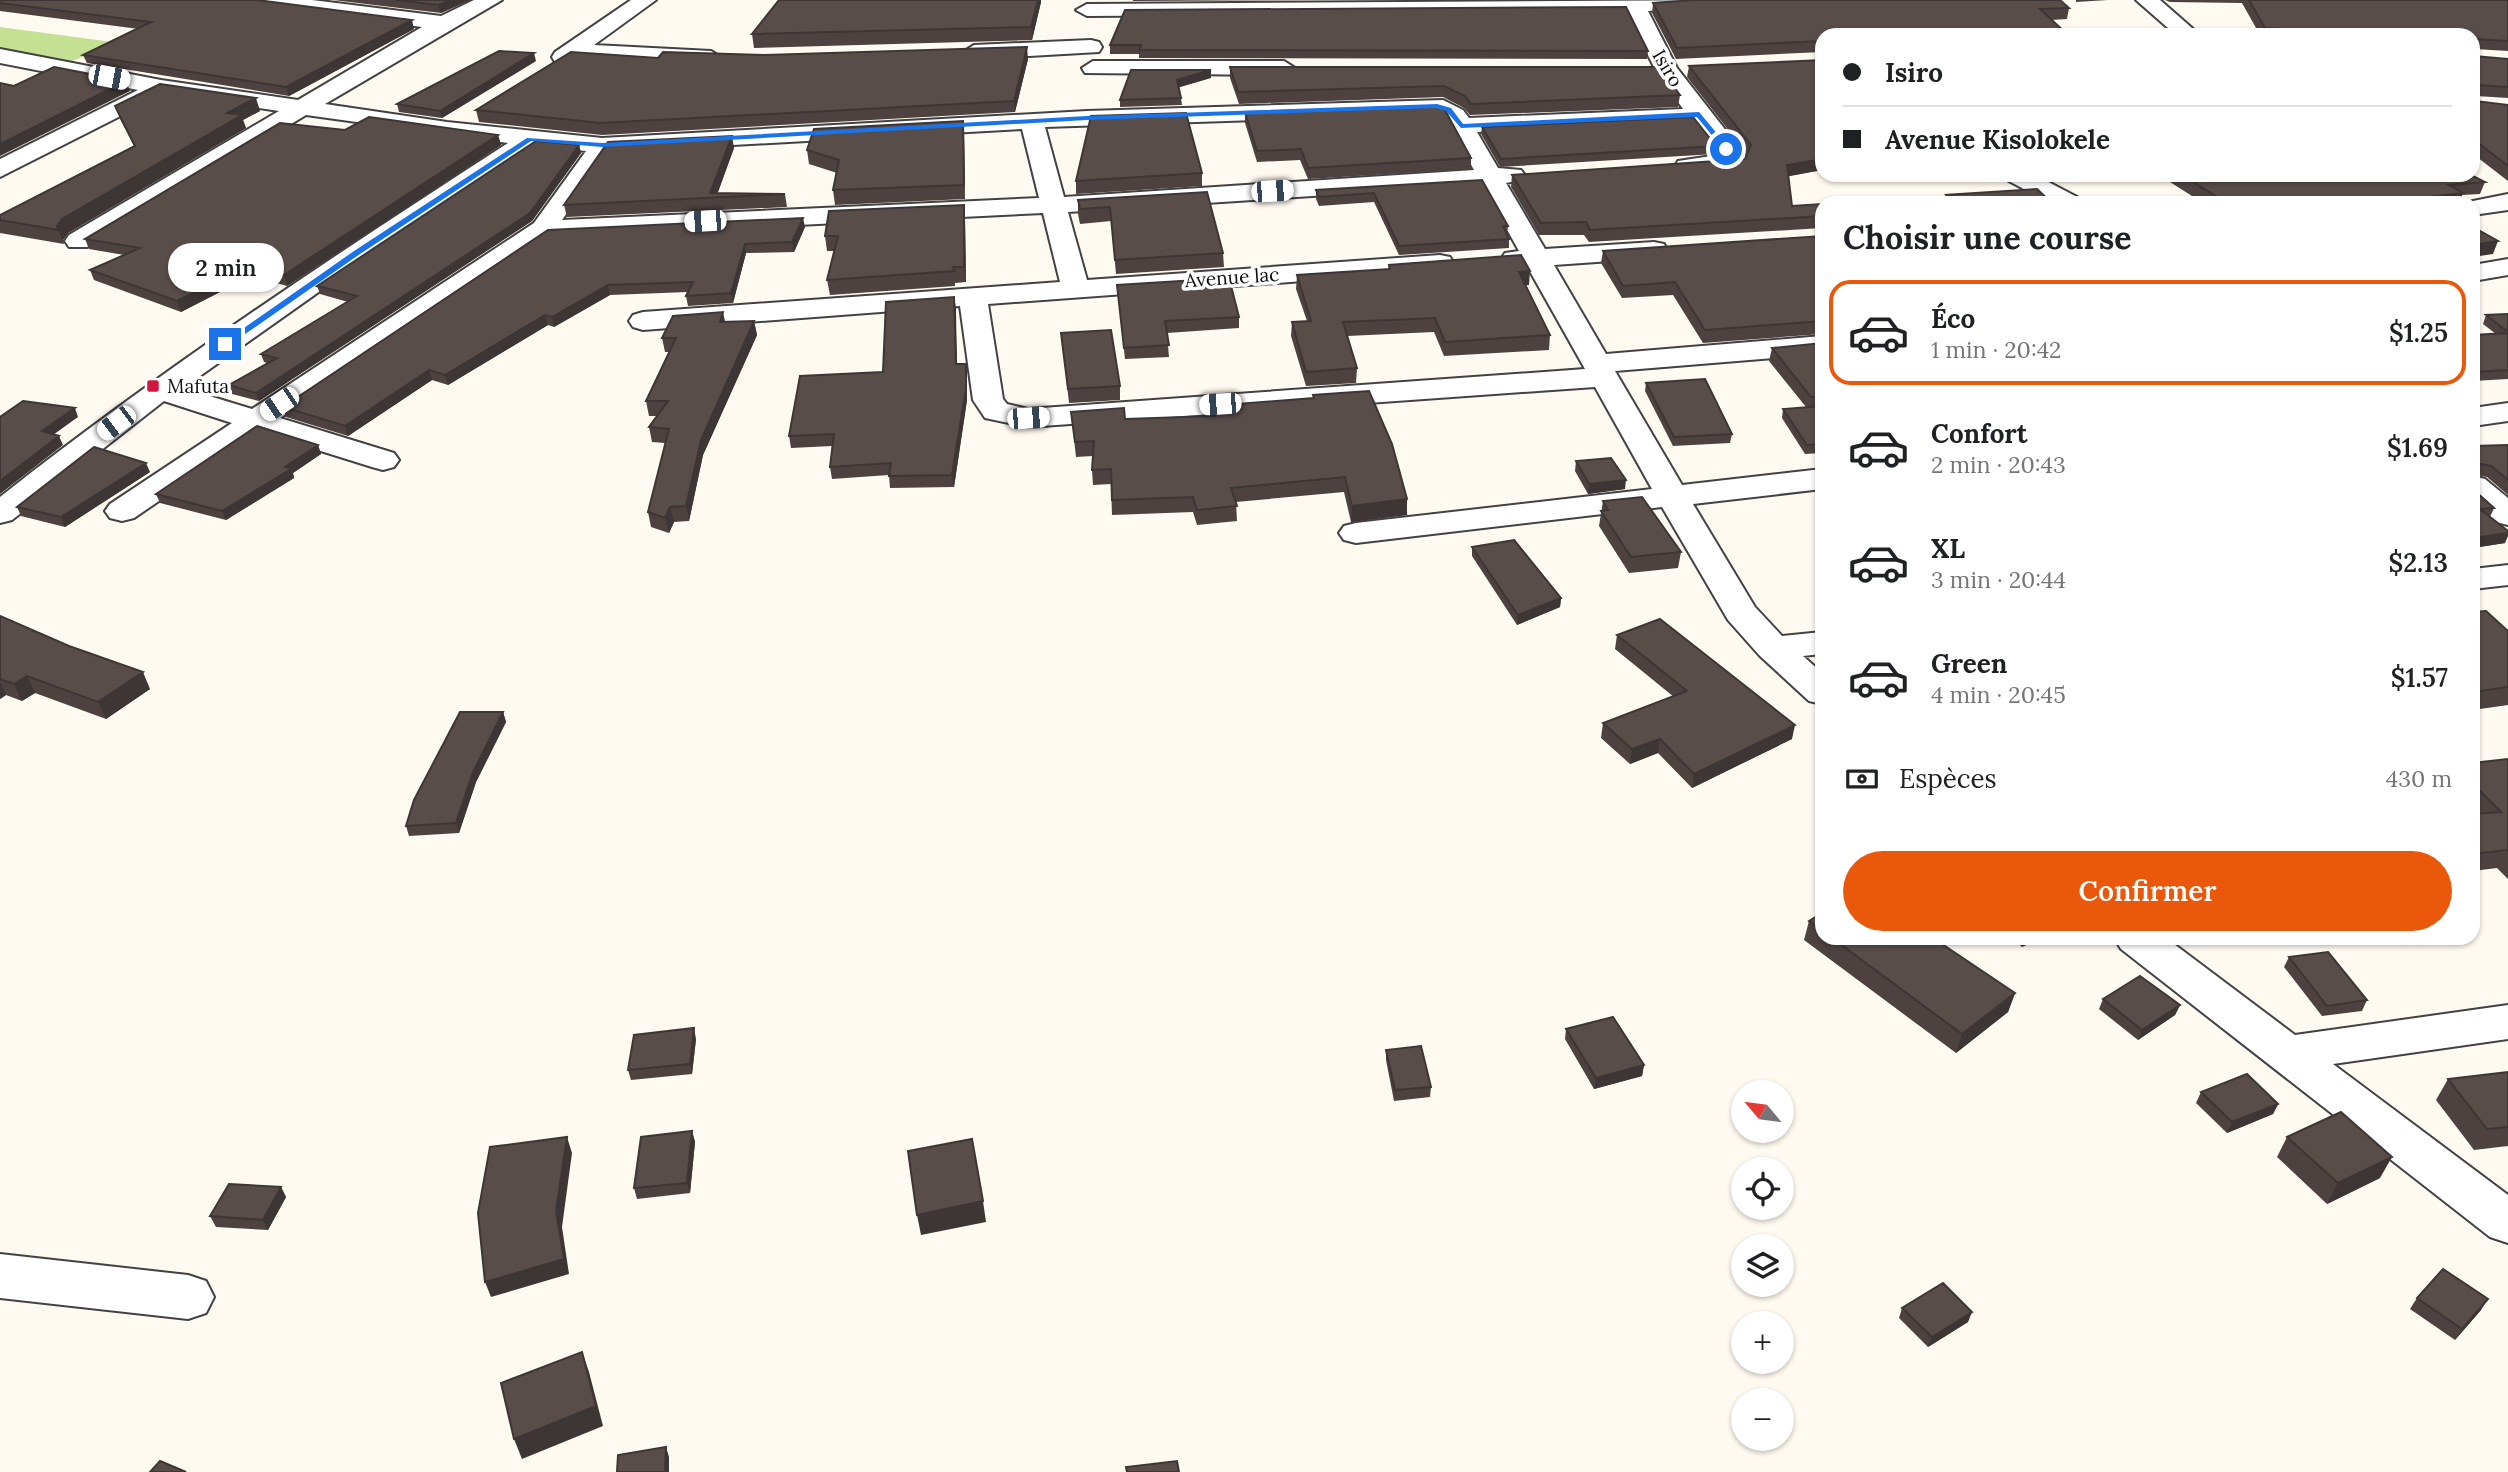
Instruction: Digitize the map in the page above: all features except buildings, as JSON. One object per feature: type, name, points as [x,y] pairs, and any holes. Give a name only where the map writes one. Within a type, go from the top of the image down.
[{"type":"street","points":[[78,241],[444,23],[491,0]]},
{"type":"street","points":[[539,72],[645,0]]},
{"type":"street","points":[[1087,118],[1092,58],[1087,5],[1634,3],[1722,0]]},
{"type":"street","points":[[2147,0],[2181,28]]},
{"type":"street","points":[[270,1],[444,23]]},
{"type":"street","name":"Isiro","points":[[1634,3],[1665,69],[1735,158],[1734,163],[1664,167]]},
{"type":"street","points":[[573,51],[682,58],[736,57]]},
{"type":"street","points":[[947,53],[1303,68]]},
{"type":"street","points":[[2,58],[160,87],[306,106],[447,129],[602,145],[1087,118],[1437,106],[1448,109],[1461,126],[1741,612],[1773,648],[1815,687]]},
{"type":"street","points":[[1638,68],[1692,67]]},
{"type":"street","points":[[0,169],[160,87]]},
{"type":"street","points":[[447,129],[482,107]]},
{"type":"street","points":[[1461,126],[1699,114]]},
{"type":"street","points":[[1032,122],[1075,288]]},
{"type":"street","points":[[0,513],[159,390],[357,252],[530,139]]},
{"type":"street","points":[[122,511],[543,229],[602,145]]},
{"type":"street","points":[[543,229],[1054,205],[1543,174]]},
{"type":"street","points":[[2030,182],[2057,196]]},
{"type":"street","points":[[2480,206],[2508,202]]},
{"type":"street","points":[[1493,260],[1686,247]]},
{"type":"street","name":"Avenue lac","points":[[643,321],[1465,262]]},
{"type":"street","points":[[2480,272],[2508,267]]},
{"type":"street","points":[[973,296],[988,400],[996,411],[1028,418],[1601,370],[1815,346]]},
{"type":"street","points":[[159,390],[383,460]]},
{"type":"street","points":[[2480,416],[2508,412]]},
{"type":"street","points":[[1356,533],[1815,480]]},
{"type":"street","points":[[2480,492],[2508,515]]},
{"type":"street","points":[[2480,578],[2508,575]]},
{"type":"street","points":[[1773,648],[1815,644]]},
{"type":"street","points":[[2145,945],[2508,1223]]},
{"type":"street","points":[[2289,1053],[2508,1022]]},
{"type":"street","points":[[0,1276],[188,1297]]},
{"type":"green space","points":[[0,27],[120,43],[64,64],[0,53]]},
{"type":"place","name":"Mafuta","points":[[153,386]]},
{"type":"route","points":[[225,344],[357,252],[530,139],[602,145],[1087,118],[1437,106],[1448,109],[1461,126],[1699,114],[1726,149]]}]
